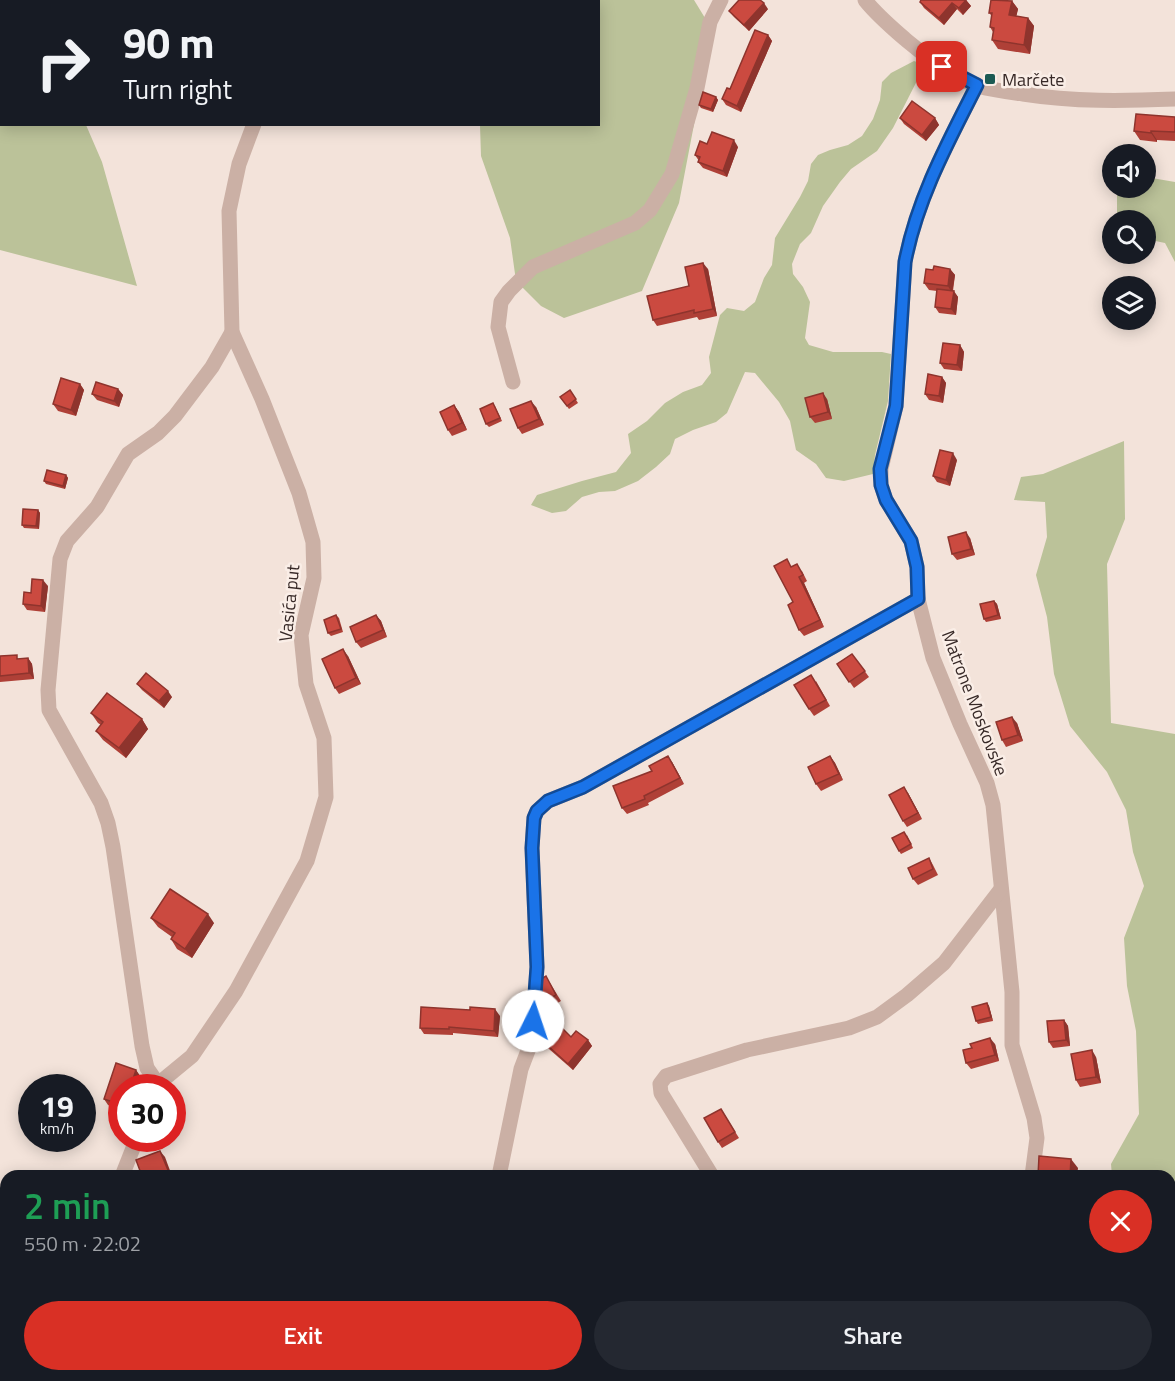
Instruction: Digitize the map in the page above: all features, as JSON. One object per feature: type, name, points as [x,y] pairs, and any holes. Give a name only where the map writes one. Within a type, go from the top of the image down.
[{"type":"street","points":[[513,382],[498,327],[501,302],[532,267],[635,223],[650,210],[672,174],[698,88],[710,22],[721,0]]},
{"type":"street","points":[[865,0],[898,34],[931,61],[952,74],[977,85],[1025,95],[1083,100],[1175,99]]},
{"type":"street","name":"Matrone Moskovske","points":[[977,85],[935,170],[917,215],[907,250],[896,406],[880,469],[881,485],[886,500],[911,541],[917,567],[918,599],[933,658],[987,783],[993,805],[1012,992],[1012,1045],[1035,1118],[1037,1138],[1033,1170]]},
{"type":"street","name":"Vasića put","points":[[172,1074],[192,1056],[236,992],[307,861],[326,797],[324,738],[306,684],[301,634],[314,578],[313,542],[295,482],[232,332],[229,211],[239,164],[253,126]]},
{"type":"street","points":[[151,1074],[142,1046],[108,823],[101,803],[49,710],[48,690],[60,559],[67,541],[97,507],[128,454],[158,433],[175,416],[212,367],[232,332]]},
{"type":"street","points":[[499,1170],[520,1069],[532,1040],[537,967],[532,848],[534,818],[537,811],[548,801],[583,787],[918,599]]},
{"type":"street","points":[[708,1170],[660,1093],[660,1084],[666,1077],[747,1050],[849,1028],[877,1017],[944,963],[1001,889]]},
{"type":"street","points":[[124,1170],[131,1152]]},
{"type":"green space","points":[[600,0],[694,0],[705,18],[696,114],[679,203],[642,291],[564,318],[541,306],[516,281],[510,238],[481,156],[480,126],[600,126]]},
{"type":"green space","points":[[914,61],[925,65],[893,128],[877,151],[851,169],[840,182],[823,206],[811,233],[800,244],[792,264],[793,274],[803,287],[810,302],[805,338],[809,345],[833,352],[891,354],[888,401],[875,455],[873,474],[844,481],[826,478],[816,464],[796,450],[790,421],[779,402],[755,373],[745,372],[727,413],[716,422],[675,439],[670,454],[638,481],[615,491],[599,492],[582,497],[566,511],[552,513],[531,505],[537,495],[616,472],[631,453],[628,434],[647,421],[665,403],[683,392],[702,385],[711,373],[709,357],[720,315],[727,308],[744,311],[755,302],[764,278],[772,265],[775,238],[808,181],[811,164],[818,155],[848,145],[862,136],[873,119],[880,100],[882,82],[891,73]]},
{"type":"green space","points":[[0,126],[86,126],[102,162],[137,286],[0,250]]},
{"type":"green space","points":[[1156,179],[1175,182],[1175,262],[1165,243],[1156,241],[1156,210],[1117,210],[1117,198],[1156,198]]},
{"type":"green space","points":[[1124,441],[1125,519],[1107,564],[1111,723],[1175,734],[1175,1170],[1112,1170],[1111,1164],[1139,1114],[1136,1031],[1127,986],[1124,938],[1144,886],[1133,852],[1126,810],[1107,772],[1070,726],[1054,674],[1047,617],[1036,575],[1047,537],[1045,502],[1014,500],[1021,477],[1043,474]]},
{"type":"building","points":[[739,0],[760,0],[764,3],[744,25],[729,11]]},
{"type":"building","points":[[921,0],[966,0],[959,8],[952,3],[939,18],[920,2]]},
{"type":"building","points":[[991,0],[1012,1],[1009,15],[1028,18],[1024,45],[992,40],[994,28],[990,27],[992,13],[989,13]]},
{"type":"building","points":[[755,30],[768,35],[737,106],[722,99],[727,88],[730,89]]},
{"type":"building","points":[[703,92],[716,97],[711,109],[699,105]]},
{"type":"building","points":[[912,101],[935,118],[922,135],[900,118]]},
{"type":"building","points":[[1136,114],[1175,117],[1175,132],[1134,131]]},
{"type":"building","points":[[712,132],[734,140],[723,171],[698,162],[700,157],[695,155],[700,141],[707,144]]},
{"type":"building","points":[[703,263],[713,309],[694,313],[694,310],[653,320],[647,296],[689,286],[685,267]]},
{"type":"building","points":[[934,266],[950,269],[948,286],[924,283],[926,269],[933,270]]},
{"type":"building","points":[[937,289],[954,291],[951,309],[935,307]]},
{"type":"building","points":[[943,343],[960,345],[957,365],[940,363]]},
{"type":"building","points":[[928,374],[942,377],[939,396],[925,394]]},
{"type":"building","points":[[61,378],[80,384],[71,410],[53,404]]},
{"type":"building","points":[[96,382],[118,389],[114,401],[92,394]]},
{"type":"building","points":[[570,390],[576,399],[567,406],[560,397]]},
{"type":"building","points":[[823,393],[828,412],[810,417],[805,398]]},
{"type":"building","points":[[531,401],[539,419],[518,428],[510,409]]},
{"type":"building","points":[[493,403],[500,418],[486,424],[480,409]]},
{"type":"building","points":[[454,405],[462,423],[448,430],[440,412]]},
{"type":"building","points":[[940,450],[953,453],[946,480],[933,476]]},
{"type":"building","points":[[47,470],[66,475],[63,486],[44,481]]},
{"type":"building","points":[[23,509],[38,510],[36,526],[22,525]]},
{"type":"building","points":[[966,532],[971,549],[952,554],[948,537]]},
{"type":"building","points":[[787,559],[791,567],[797,564],[803,575],[799,577],[820,620],[799,630],[788,605],[793,602],[774,566]]},
{"type":"building","points":[[32,579],[43,580],[41,606],[23,604],[24,592],[31,593]]},
{"type":"building","points":[[994,601],[998,615],[984,619],[980,604]]},
{"type":"building","points":[[336,615],[341,629],[328,633],[324,620]]},
{"type":"building","points":[[376,615],[383,630],[356,642],[350,627]]},
{"type":"building","points":[[343,649],[356,678],[335,688],[322,659]]},
{"type":"building","points":[[852,654],[865,671],[849,682],[837,664]]},
{"type":"building","points":[[17,655],[17,659],[28,658],[29,673],[0,676],[0,656]]},
{"type":"building","points":[[146,673],[168,691],[159,701],[137,684]]},
{"type":"building","points":[[811,675],[826,700],[809,709],[794,685]]},
{"type":"building","points":[[107,693],[142,719],[119,748],[96,731],[103,722],[91,713]]},
{"type":"building","points":[[1012,717],[1018,735],[1002,740],[996,722]]},
{"type":"building","points":[[668,756],[680,778],[644,796],[645,799],[622,808],[613,786],[652,771],[649,766]]},
{"type":"building","points":[[830,756],[839,774],[816,784],[808,767]]},
{"type":"building","points":[[904,787],[918,813],[903,821],[889,795]]},
{"type":"building","points":[[904,832],[911,844],[899,851],[892,838]]},
{"type":"building","points":[[929,858],[933,869],[913,879],[908,868]]},
{"type":"building","points":[[170,889],[208,914],[185,949],[171,939],[175,933],[151,918]]},
{"type":"building","points":[[546,976],[556,995],[546,1001],[540,990],[541,979]]},
{"type":"building","points":[[987,1003],[991,1017],[976,1021],[972,1007]]},
{"type":"building","points":[[421,1007],[495,1009],[494,1031],[449,1027],[449,1029],[420,1028]]},
{"type":"building","points":[[551,1017],[571,1037],[576,1031],[588,1040],[568,1064],[537,1036],[538,1031]]},
{"type":"building","points":[[1064,1020],[1066,1040],[1049,1042],[1047,1021]]},
{"type":"building","points":[[990,1038],[995,1055],[966,1063],[963,1050],[972,1048],[970,1044]]},
{"type":"building","points":[[1092,1050],[1096,1077],[1076,1080],[1071,1054]]},
{"type":"building","points":[[116,1063],[136,1070],[135,1074],[112,1074]]},
{"type":"building","points":[[108,1087],[108,1100],[104,1099]]},
{"type":"building","points":[[721,1109],[735,1132],[718,1142],[704,1118]]},
{"type":"building","points":[[160,1152],[168,1170],[140,1170],[136,1160]]},
{"type":"building","points":[[1039,1156],[1071,1159],[1070,1170],[1038,1170]]},
{"type":"place","name":"Marčete","points":[[990,79]]},
{"type":"route","points":[[533,1021],[537,943],[532,848],[534,818],[537,811],[548,801],[583,787],[918,599],[917,567],[911,541],[886,500],[881,485],[880,469],[896,406],[907,250],[917,215],[935,170],[977,85],[942,67]]}]
